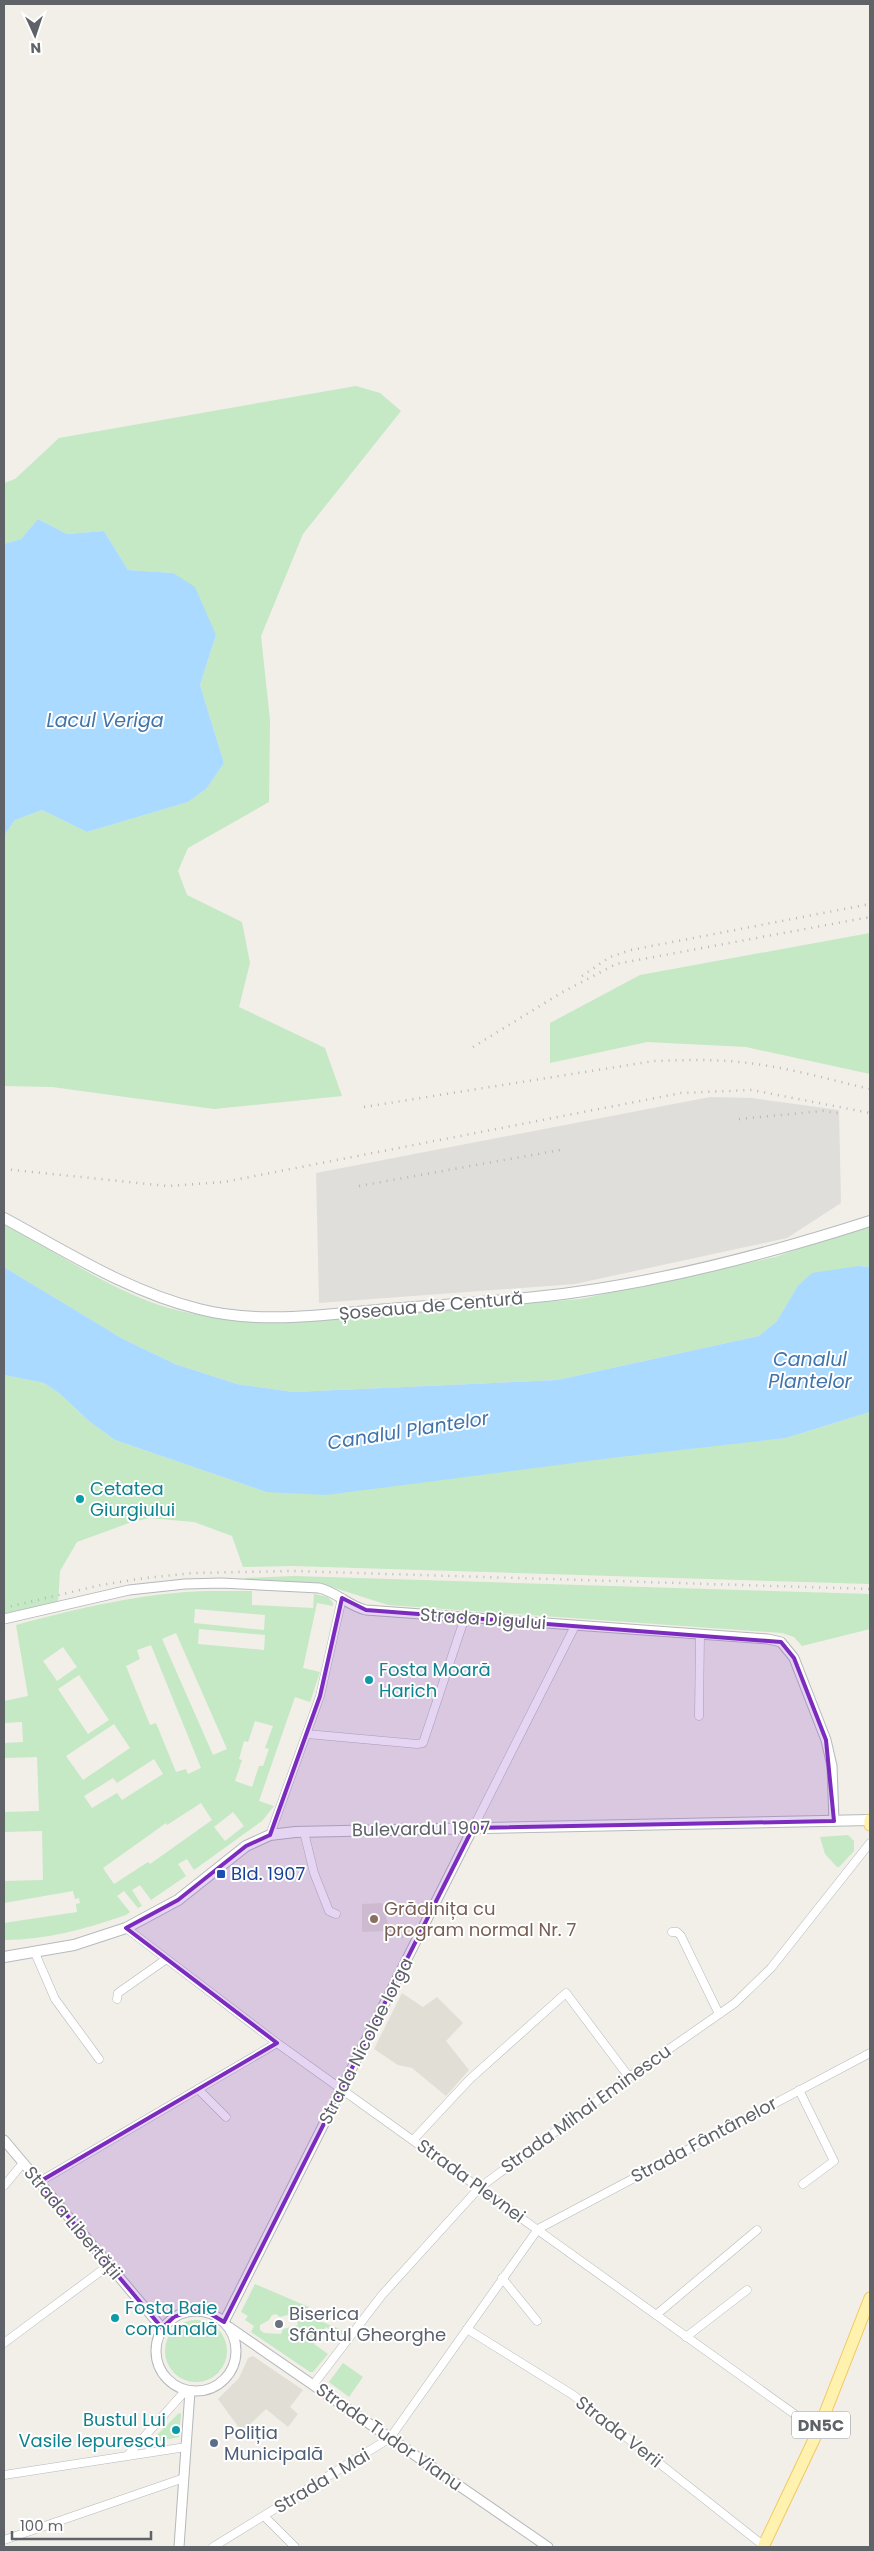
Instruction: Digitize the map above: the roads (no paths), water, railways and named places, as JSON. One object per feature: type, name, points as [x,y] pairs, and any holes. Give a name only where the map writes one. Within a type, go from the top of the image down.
[{"type":"main road","name":"Șoseaua de Centură","points":[[4,1218],[69,1254],[159,1298],[202,1310],[240,1316],[290,1317],[578,1292],[716,1266],[760,1255],[870,1220]]},
{"type":"main road","name":"Bulevardul 1907","points":[[4,1956],[35,1953],[91,1941],[126,1928],[161,1911],[207,1879],[246,1846],[270,1835],[304,1832],[870,1820]]},
{"type":"main road","points":[[870,1820],[870,1825]]},
{"type":"main road","name":"DN5C","points":[[764,2547],[818,2431],[870,2298]]},
{"type":"street","name":"Strada Digului","points":[[4,1619],[129,1590],[221,1582],[325,1589],[352,1606],[366,1610],[768,1639],[781,1642],[788,1648],[794,1658],[826,1740],[832,1766],[834,1821]]},
{"type":"street","points":[[270,1835],[307,1734],[326,1673],[342,1598]]},
{"type":"street","points":[[307,1734],[423,1743],[464,1617]]},
{"type":"street","name":"Strada Nicolae Iorga","points":[[226,2324],[575,1626]]},
{"type":"street","points":[[699,1716],[700,1634]]},
{"type":"street","points":[[304,1832],[314,1873],[329,1910],[336,1914]]},
{"type":"street","name":"Strada Mihai Eminescu","points":[[313,2385],[382,2295],[479,2188],[629,2077],[735,2003],[771,1968],[870,1844]]},
{"type":"street","name":"Strada Plevnei","points":[[126,1928],[165,1960],[277,2043],[818,2431]]},
{"type":"street","points":[[672,1932],[677,1932],[681,1936],[720,2014]]},
{"type":"street","points":[[35,1953],[55,1999],[99,2059]]},
{"type":"street","points":[[118,1999],[118,1993],[165,1960]]},
{"type":"street","points":[[414,2140],[470,2079],[566,1993],[629,2077]]},
{"type":"street","points":[[39,2182],[277,2043]]},
{"type":"street","name":"Strada Fântânelor","points":[[538,2229],[870,2053]]},
{"type":"street","points":[[198,2089],[226,2117]]},
{"type":"street","points":[[799,2090],[834,2161],[803,2184]]},
{"type":"street","name":"Strada Libertății","points":[[4,2140],[162,2328]]},
{"type":"street","points":[[4,2186],[23,2163]]},
{"type":"street","name":"Strada 1 Mai","points":[[213,2547],[390,2438],[538,2229]]},
{"type":"street","points":[[656,2315],[757,2230]]},
{"type":"street","points":[[4,2343],[109,2265]]},
{"type":"street","points":[[502,2278],[537,2321]]},
{"type":"street","points":[[686,2337],[747,2290]]},
{"type":"street","points":[[190,2311],[209,2313],[226,2324],[236,2348],[235,2362],[230,2372],[214,2387],[203,2391],[188,2390],[169,2381],[158,2366],[156,2344],[162,2328],[177,2315],[190,2311]]},
{"type":"street","name":"Strada Tudor Vianu","points":[[226,2324],[548,2547]]},
{"type":"street","name":"Strada Verii","points":[[467,2329],[573,2395],[764,2547]]},
{"type":"street","points":[[179,2547],[188,2390]]},
{"type":"street","points":[[127,2456],[188,2390]]},
{"type":"street","points":[[4,2475],[186,2447]]},
{"type":"street","points":[[4,2540],[184,2478]]},
{"type":"street","points":[[264,2516],[295,2547]]},
{"type":"water","name":"Lacul Veriga","points":[[38,519],[67,534],[104,531],[128,570],[173,573],[195,587],[216,635],[200,685],[224,763],[207,788],[188,802],[87,832],[42,810],[15,820],[4,836],[4,544],[21,539]]},
{"type":"water","name":"Canalul Plantelor","points":[[859,1266],[870,1267],[870,1412],[786,1438],[619,1457],[326,1495],[266,1492],[115,1440],[90,1422],[60,1394],[44,1383],[4,1375],[4,1267],[123,1339],[175,1364],[237,1384],[294,1392],[557,1380],[759,1336],[777,1321],[797,1287],[812,1273]]},
{"type":"railway","points":[[582,976],[610,957],[631,950],[870,904]]},
{"type":"railway","points":[[473,1047],[561,993],[616,964],[870,917]]},
{"type":"railway","points":[[364,1107],[654,1061],[707,1060],[772,1066],[870,1089]]},
{"type":"railway","points":[[4,1169],[167,1186],[224,1182],[681,1093],[752,1090],[870,1113]]},
{"type":"railway","points":[[739,1119],[823,1111],[838,1113]]},
{"type":"railway","points":[[359,1186],[560,1150]]},
{"type":"railway","points":[[4,1608],[101,1585],[193,1573],[293,1571],[870,1589]]},
{"type":"place","name":"Cetatea Giurgiului","points":[[80,1499]]},
{"type":"place","name":"Fosta Moară Harich","points":[[369,1680]]},
{"type":"place","name":"Bld. 1907","points":[[221,1874]]},
{"type":"place","name":"Grădinița cu program normal Nr. 7","points":[[374,1919]]},
{"type":"place","name":"Fosta Baie comunală","points":[[115,2318]]},
{"type":"place","name":"Biserica Sfântul Gheorghe","points":[[279,2324]]},
{"type":"place","name":"Bustul Lui Vasile Iepurescu","points":[[176,2430]]},
{"type":"place","name":"Poliția Municipală","points":[[214,2443]]}]
